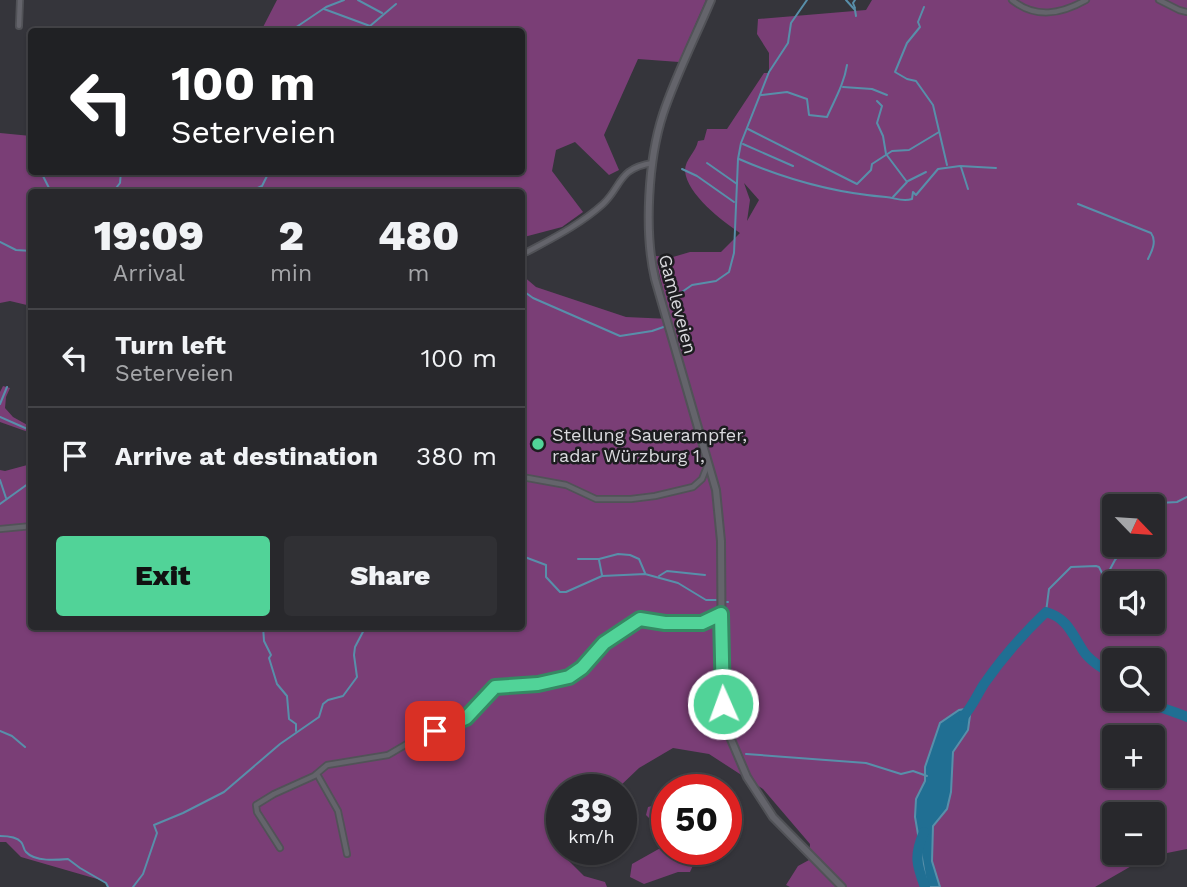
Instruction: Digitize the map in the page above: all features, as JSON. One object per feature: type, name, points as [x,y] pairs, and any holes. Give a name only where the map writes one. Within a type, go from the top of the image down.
[{"type":"main road","name":"Gamleveien","points":[[712,0],[664,111],[654,163],[648,230],[652,267],[719,503],[723,704],[727,729],[738,760],[773,817],[842,887]]},
{"type":"street","points":[[19,26],[20,0]]},
{"type":"street","points":[[1012,0],[1027,9],[1046,13],[1067,10],[1086,0]]},
{"type":"street","points":[[1159,0],[1187,12]]},
{"type":"street","points":[[527,252],[566,230],[602,204],[625,175],[640,166],[654,163]]},
{"type":"street","points":[[525,478],[566,485],[596,499],[631,499],[693,487],[702,479],[708,463]]},
{"type":"street","points":[[0,529],[28,526]]},
{"type":"street","points":[[279,848],[257,812],[256,805],[317,774],[333,762],[355,762],[388,755],[409,742],[461,721],[476,709],[495,687],[538,684],[569,677],[582,668],[604,643],[640,619],[665,623],[702,623],[721,614]]},
{"type":"street","points":[[317,774],[338,811],[347,855]]},
{"type":"shaded area","points":[[277,0],[706,0],[679,62],[638,59],[604,135],[619,170],[609,175],[575,142],[556,150],[552,171],[583,212],[562,227],[525,237],[525,189],[28,189],[28,305],[10,301],[0,303],[0,133],[28,136],[28,175],[525,175],[525,28],[263,28]]},
{"type":"shaded area","points":[[872,0],[1187,0],[1187,849],[1165,853],[1165,802],[1102,802],[1102,865],[1133,865],[1095,887],[940,887],[932,861],[933,826],[947,809],[951,792],[953,752],[968,730],[970,708],[925,767],[925,781],[916,799],[915,817],[927,887],[786,885],[798,866],[809,860],[810,844],[763,789],[742,774],[709,754],[673,748],[633,774],[546,774],[546,865],[573,865],[584,876],[605,882],[607,887],[108,887],[104,881],[21,857],[6,842],[0,842],[0,470],[28,465],[28,630],[525,630],[525,278],[536,287],[626,317],[670,319],[655,256],[721,252],[740,233],[699,198],[687,180],[685,171],[698,141],[704,140],[707,129],[727,129],[764,73],[769,73],[769,53],[757,34],[758,19],[866,10]],"holes":[[[744,183],[759,200],[747,221],[750,200]]]},
{"type":"shaded area","points":[[3,386],[10,388],[5,408],[13,417],[28,425],[28,432],[0,422],[0,392]]},
{"type":"shaded area","points":[[651,806],[651,820],[646,815],[648,807]]},
{"type":"shaded area","points":[[651,853],[651,865],[693,865],[690,872],[678,872],[644,884],[630,877],[632,865],[637,865],[637,861]]},
{"type":"water","points":[[971,708],[968,730],[953,752],[951,792],[947,809],[933,826],[932,861],[940,887],[927,887],[915,817],[916,799],[925,781],[925,767],[940,723],[959,710]]},
{"type":"waterway","points":[[295,28],[326,7],[344,0]]},
{"type":"waterway","points":[[358,0],[382,13]]},
{"type":"waterway","points":[[676,307],[679,294],[692,285],[716,281],[729,272],[734,253],[741,143],[769,72],[788,43],[791,23],[807,0]]},
{"type":"waterway","points":[[846,0],[855,10],[856,16]]},
{"type":"waterway","points":[[855,0],[855,8]]},
{"type":"waterway","points":[[324,9],[370,26],[396,4]]},
{"type":"waterway","points":[[924,7],[918,22],[920,27],[907,43],[895,72],[916,81],[933,105],[947,165]]},
{"type":"waterway","points":[[761,95],[787,92],[807,99],[809,115],[827,117],[847,65]]},
{"type":"waterway","points":[[843,87],[872,89],[887,95]]},
{"type":"waterway","points":[[877,101],[882,106],[877,123],[883,136],[886,154],[907,182],[893,197]]},
{"type":"waterway","points":[[748,129],[857,184],[871,170],[872,164],[892,151],[909,150],[939,132]]},
{"type":"waterway","points":[[743,144],[793,166]]},
{"type":"waterway","points":[[739,159],[811,184],[905,200],[912,199],[913,192],[916,195],[938,169],[960,166],[996,168]]},
{"type":"waterway","points":[[707,163],[737,184]]},
{"type":"waterway","points":[[961,167],[968,189]]},
{"type":"waterway","points":[[682,169],[697,176],[734,202]]},
{"type":"waterway","points":[[908,181],[926,172]]},
{"type":"waterway","points":[[42,175],[50,189]]},
{"type":"waterway","points":[[115,189],[120,183],[121,175]]},
{"type":"waterway","points":[[256,189],[262,186],[268,175]]},
{"type":"waterway","points":[[1078,204],[1151,233],[1154,243],[1148,259]]},
{"type":"waterway","points":[[0,242],[16,250],[28,251]]},
{"type":"waterway","points":[[525,292],[620,336],[652,331],[672,324]]},
{"type":"waterway","points":[[0,404],[7,387]]},
{"type":"waterway","points":[[0,417],[28,429]]},
{"type":"waterway","points":[[0,480],[6,498]]},
{"type":"waterway","points":[[0,504],[28,484]]},
{"type":"waterway","points":[[1166,503],[1177,502],[1187,497]]},
{"type":"waterway","points":[[578,559],[630,555],[639,559],[645,573]]},
{"type":"waterway","points":[[525,557],[546,565],[546,577],[560,592],[566,592],[602,576],[645,574],[678,583],[706,600],[716,600]]},
{"type":"waterway","points":[[1046,612],[1049,589],[1071,567],[1096,566],[1103,575],[1108,573],[1118,557]]},
{"type":"waterway","points":[[599,560],[602,575]]},
{"type":"waterway","points":[[659,576],[667,571],[705,575]]},
{"type":"waterway","points":[[963,717],[998,665],[1046,612],[1065,623],[1087,656],[1102,668]]},
{"type":"waterway","points":[[263,630],[277,684],[287,696],[289,719],[296,724],[296,731]]},
{"type":"waterway","points":[[133,887],[143,874],[157,833],[154,825],[224,792],[280,744],[319,717],[323,704],[343,696],[357,677],[355,647],[364,630]]},
{"type":"waterway","points":[[1165,708],[1187,717]]},
{"type":"waterway","points":[[0,731],[12,736],[25,747]]},
{"type":"waterway","points":[[746,754],[866,763],[901,774],[913,771],[927,776]]},
{"type":"waterway","points":[[924,832],[917,860],[925,887]]},
{"type":"waterway","points":[[0,836],[19,840],[26,852],[35,857],[46,860],[68,859],[106,883],[108,887]]},
{"type":"place","name":"Stellung Sauerampfer, radar Würzburg 1,","points":[[538,444]]},
{"type":"route","points":[[435,731],[466,718],[495,687],[538,684],[569,677],[582,668],[604,643],[636,621],[645,618],[665,623],[705,623],[721,614],[723,704]]}]
